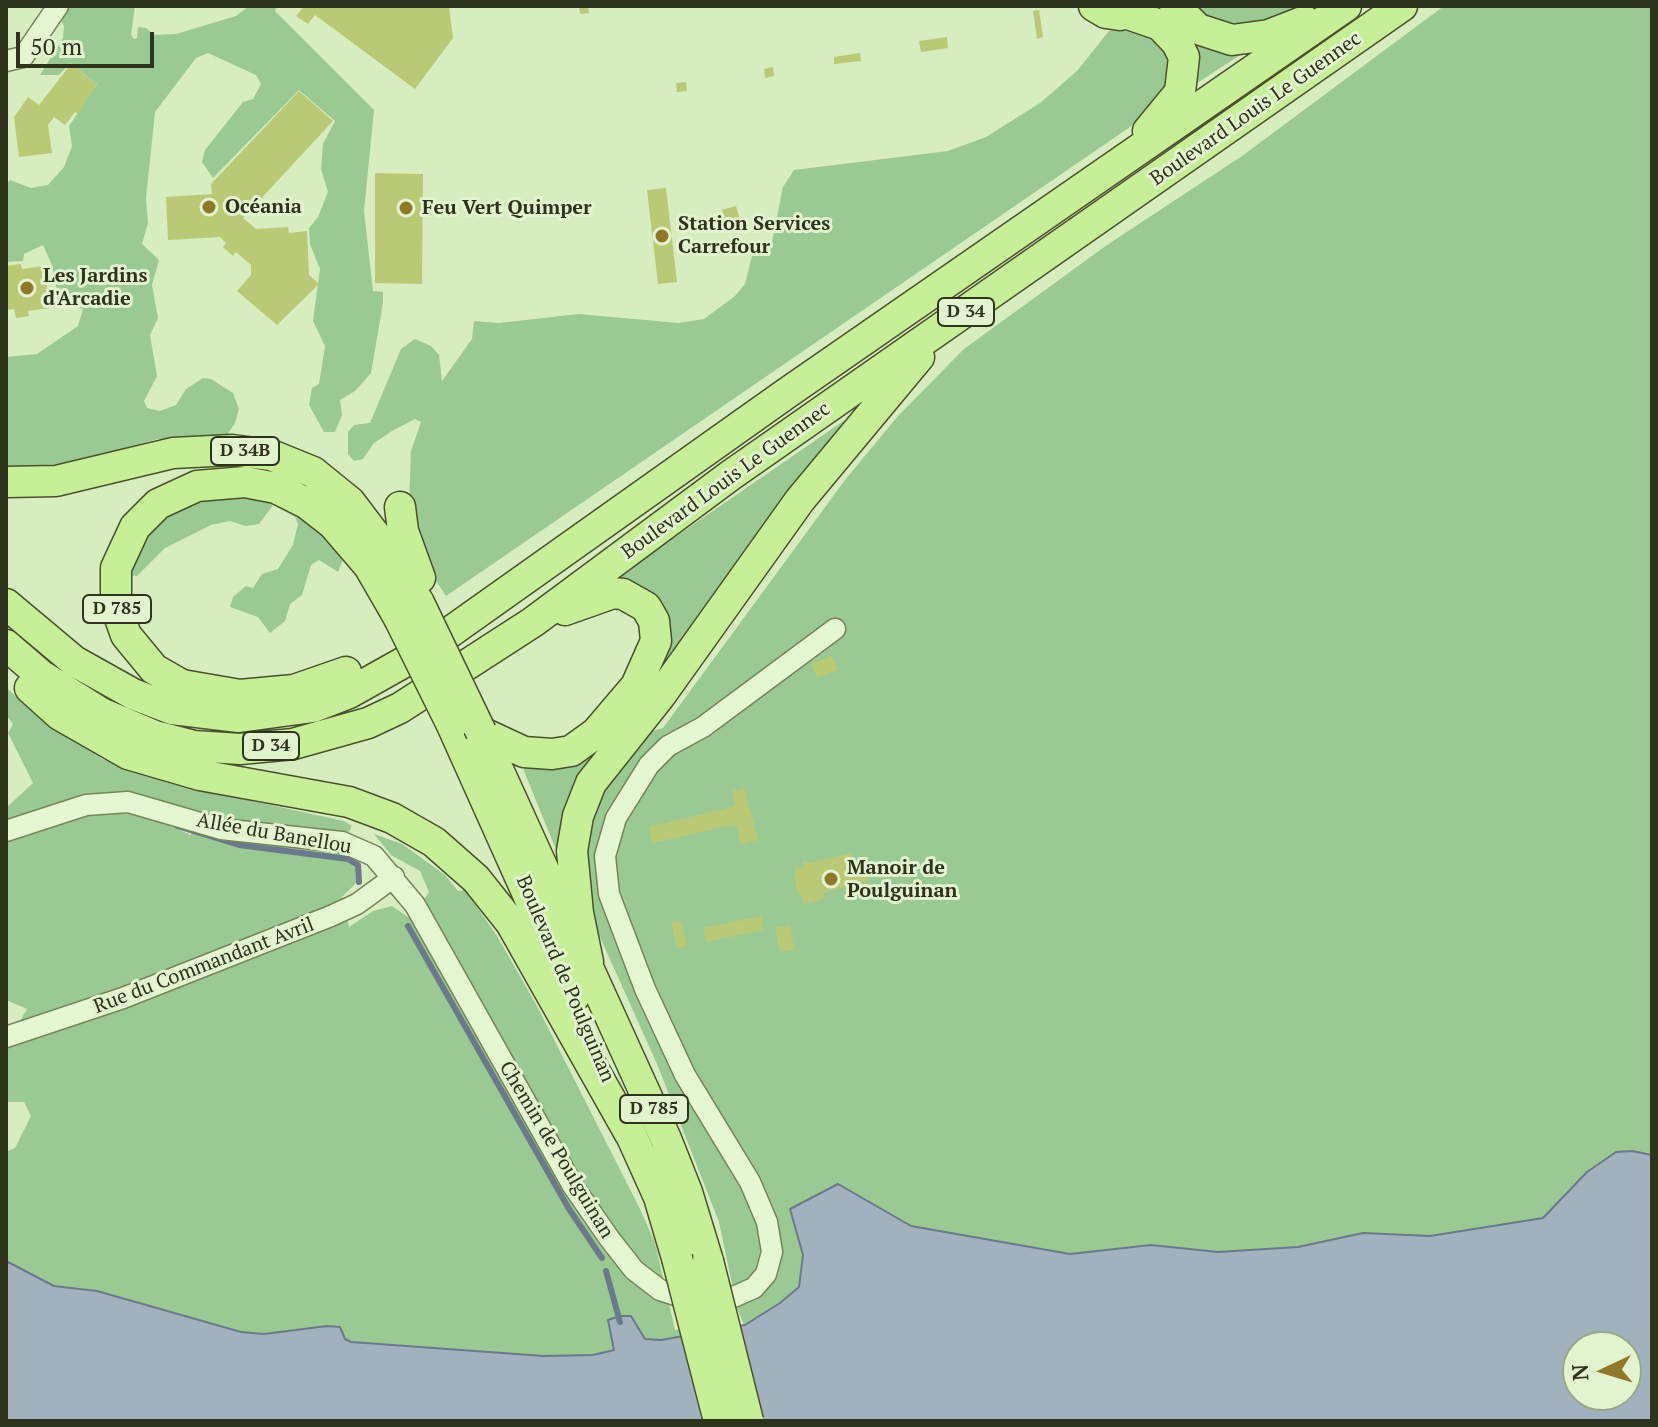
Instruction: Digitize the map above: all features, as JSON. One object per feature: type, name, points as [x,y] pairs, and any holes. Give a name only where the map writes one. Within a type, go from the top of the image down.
[{"type":"main road","points":[[1094,6],[1106,13],[1135,10],[1169,32],[1184,57],[1184,81],[1167,111],[1107,173]]},
{"type":"main road","points":[[1175,6],[1198,29],[1232,40],[1269,35],[1345,6]]},
{"type":"main road","name":"Boulevard Louis Le Guennec","points":[[6,604],[74,661],[133,694],[172,709],[239,717],[313,707],[349,693],[396,669],[486,608],[787,393],[1345,6]]},
{"type":"main road","name":"Boulevard Louis Le Guennec","points":[[6,645],[72,697],[126,725],[180,743],[240,749],[308,741],[368,723],[451,678],[533,622],[731,475],[1402,6]]},
{"type":"main road","name":"D 785","points":[[588,962],[578,913],[572,851],[578,816],[591,783],[660,696],[800,500],[943,328]]},
{"type":"main road","name":"D 34B","points":[[6,482],[56,481],[173,453],[232,450],[271,455],[313,472],[350,502],[391,556],[415,607]]},
{"type":"main road","name":"D 785","points":[[415,607],[369,566],[333,524],[293,495],[261,484],[212,483],[167,498],[135,527],[116,568],[119,617],[126,635],[142,656],[154,669],[182,685],[220,694],[270,693],[315,685],[486,608]]},
{"type":"main road","points":[[400,507],[415,607]]},
{"type":"main road","points":[[481,732],[524,752],[552,754],[571,751],[588,741],[623,705],[647,667],[656,641],[654,621],[646,607],[623,594],[598,597],[533,622]]},
{"type":"main road","name":"Boulevard de Poulguinan","points":[[415,607],[446,657],[588,962],[681,1174],[708,1261],[748,1421]]},
{"type":"main road","name":"Boulevard de Poulguinan","points":[[415,607],[452,725],[589,1031],[659,1197],[719,1421]]},
{"type":"main road","points":[[6,666],[60,715],[128,754],[200,775],[349,802],[392,818],[434,842],[476,879],[511,923],[630,1134]]},
{"type":"street","points":[[6,61],[23,57],[58,6]]},
{"type":"street","name":"Chemin de Poulguinan","points":[[394,877],[415,905],[573,1186],[634,1270],[660,1290],[685,1300],[713,1303],[749,1291],[763,1279],[771,1262],[771,1235],[765,1215],[750,1182],[685,1075],[645,989],[609,894],[605,856],[609,837],[625,800],[649,765],[668,746],[703,727],[791,666],[835,629]]},
{"type":"street","name":"Allée du Banellou","points":[[6,831],[86,805],[128,802],[221,829],[352,844],[374,856],[394,877]]},
{"type":"street","name":"Rue du Commandant Avril","points":[[6,1037],[123,998],[331,916],[357,904],[394,877]]},
{"type":"green space","points":[[60,6],[135,6],[131,35],[134,39],[137,38],[138,27],[146,28],[154,35],[176,34],[236,16],[249,6],[277,6],[275,11],[374,110],[364,211],[373,291],[383,292],[383,303],[371,373],[355,391],[340,400],[342,415],[335,432],[324,432],[309,405],[312,388],[319,384],[325,346],[313,321],[320,269],[310,244],[309,228],[318,217],[328,192],[321,169],[323,144],[335,121],[299,90],[213,178],[202,162],[205,150],[243,102],[253,99],[261,84],[256,75],[208,53],[196,58],[155,112],[146,198],[148,223],[142,244],[159,260],[152,285],[158,318],[150,335],[157,376],[144,401],[147,408],[160,411],[176,405],[186,389],[203,378],[211,379],[233,393],[239,409],[235,423],[225,438],[217,440],[157,439],[78,462],[6,469],[6,357],[37,354],[78,326],[83,309],[59,301],[52,265],[43,245],[24,254],[23,261],[6,262],[6,185],[10,180],[31,188],[48,185],[64,167],[72,146],[69,126],[97,84],[70,63],[59,75],[40,75],[63,38],[64,26],[57,14]]},
{"type":"green space","points":[[1181,6],[1311,6],[1280,26],[1224,29]]},
{"type":"green space","points":[[1444,6],[1652,6],[1652,1421],[178,1421],[6,1341],[6,1152],[15,1148],[31,1116],[24,1102],[6,1102],[6,1046],[27,1009],[6,1000],[6,808],[33,783],[8,733],[13,724],[6,715],[6,687],[29,709],[102,759],[169,783],[344,821],[352,826],[349,832],[336,835],[292,829],[296,848],[344,852],[355,863],[356,883],[342,897],[349,927],[373,911],[392,906],[411,919],[429,892],[420,871],[391,855],[374,834],[402,844],[445,875],[458,891],[465,890],[497,936],[537,1006],[640,1209],[655,1243],[675,1330],[744,1325],[737,1308],[719,1222],[657,1064],[595,926],[581,864],[596,796],[645,733],[663,728],[845,480],[898,416],[964,349],[1107,245],[1242,156]],"holes":[[[140,794],[192,812],[191,835],[142,814],[113,814],[114,795]]]},
{"type":"green space","points":[[1136,28],[1154,32],[1178,67],[1149,114],[446,596],[424,563],[409,504],[411,451],[421,422],[415,419],[392,431],[374,443],[363,459],[354,461],[348,454],[348,432],[354,425],[370,423],[401,349],[415,339],[431,346],[439,355],[442,381],[472,339],[474,321],[499,323],[579,314],[678,323],[704,319],[735,296],[745,284],[753,252],[770,252],[783,187],[794,170],[948,151],[986,137],[1040,103],[1077,71],[1109,31]]},
{"type":"green space","points":[[1192,34],[1251,48],[1191,87]]},
{"type":"green space","points":[[874,400],[761,544],[559,857],[524,771],[524,760],[550,763],[665,643],[608,579],[634,559],[649,555]]},
{"type":"green space","points":[[198,494],[275,499],[335,546],[344,557],[338,572],[319,560],[311,565],[302,595],[290,604],[285,621],[270,633],[258,617],[230,607],[233,597],[246,586],[253,588],[262,574],[278,569],[293,545],[298,524],[295,517],[273,505],[259,524],[246,526],[230,521],[211,525],[165,548],[137,576],[128,575],[149,529]]},
{"type":"water","points":[[1616,1152],[1652,1155],[1652,1421],[6,1421],[6,1261],[54,1286],[97,1291],[241,1332],[264,1334],[327,1326],[340,1327],[345,1339],[351,1342],[544,1356],[593,1355],[614,1350],[608,1320],[620,1316],[631,1316],[645,1339],[661,1340],[745,1325],[780,1303],[799,1287],[803,1255],[790,1209],[838,1184],[911,1226],[1070,1254],[1151,1245],[1218,1252],[1298,1247],[1363,1233],[1430,1236],[1543,1218],[1587,1172]]},
{"type":"building","points":[[304,6],[449,6],[453,38],[415,89],[315,15],[308,24],[296,16]]},
{"type":"building","points":[[579,6],[588,6],[589,13],[580,14]]},
{"type":"building","points":[[1039,10],[1043,37],[1037,39],[1033,11]]},
{"type":"building","points":[[947,37],[948,48],[921,52],[919,41]]},
{"type":"building","points":[[860,53],[861,61],[834,64],[834,57]]},
{"type":"building","points":[[71,64],[97,84],[78,114],[75,112],[65,125],[54,117],[48,125],[52,153],[19,157],[14,117],[28,97],[39,105]]},
{"type":"building","points":[[773,67],[774,76],[765,78],[764,69]]},
{"type":"building","points":[[686,82],[687,91],[677,92],[676,83]]},
{"type":"building","name":"Océania","points":[[299,91],[333,121],[243,218],[256,229],[288,227],[289,233],[307,231],[309,275],[319,284],[277,325],[237,291],[251,275],[251,265],[236,252],[233,256],[223,247],[226,243],[220,237],[168,240],[166,197],[212,194],[211,184]]},
{"type":"building","points":[[375,173],[423,174],[422,284],[375,283]]},
{"type":"building","name":"Station Services Carrefour","points":[[666,188],[677,282],[658,284],[647,190]]},
{"type":"building","points":[[736,206],[742,227],[728,232],[722,210]]},
{"type":"building","name":"Les Jardins d'Arcadie","points":[[21,264],[22,269],[44,266],[50,308],[28,311],[29,316],[16,318],[14,309],[6,310],[6,266]]},
{"type":"building","points":[[832,656],[838,670],[817,678],[811,664]]},
{"type":"building","points":[[744,788],[758,840],[741,844],[736,824],[653,843],[649,827],[735,806],[732,791]]},
{"type":"building","name":"Manoir de Poulguinan","points":[[850,853],[854,865],[868,865],[867,881],[824,893],[825,898],[804,904],[800,893],[797,893],[794,868],[803,866],[803,861],[810,863]]},
{"type":"building","points":[[761,916],[763,930],[706,942],[703,928]]},
{"type":"building","points":[[681,921],[687,946],[677,948],[671,923]]},
{"type":"building","points":[[790,925],[794,949],[780,952],[775,928]]},
{"type":"waterway","points":[[177,826],[239,845],[348,859],[358,865],[359,882]]},
{"type":"waterway","points":[[408,926],[569,1209],[602,1258]]},
{"type":"waterway","points":[[606,1271],[620,1322]]},
{"type":"place","name":"Océania","points":[[209,207]]},
{"type":"place","name":"Feu Vert Quimper","points":[[406,208]]},
{"type":"place","name":"Station Services Carrefour","points":[[662,236]]},
{"type":"place","name":"Les Jardins d'Arcadie","points":[[27,288]]},
{"type":"place","name":"Manoir de Poulguinan","points":[[831,879]]}]
